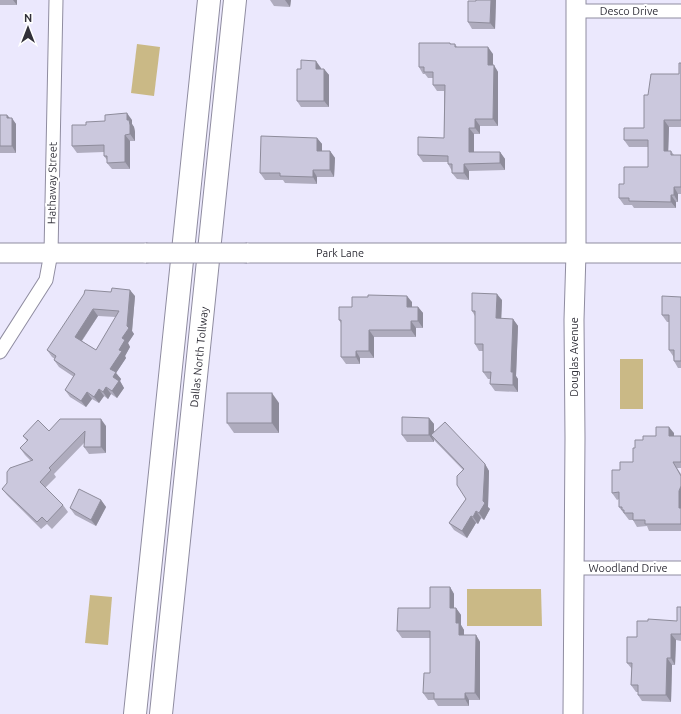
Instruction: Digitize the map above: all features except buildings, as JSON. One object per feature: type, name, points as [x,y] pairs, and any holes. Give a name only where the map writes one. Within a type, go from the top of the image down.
[{"type":"highway","points":[[135,714],[209,0]]},
{"type":"highway","name":"Dallas North Tollway","points":[[161,714],[235,0]]},
{"type":"street","name":"Hathaway Street","points":[[0,352],[46,280],[51,253],[56,0]]},
{"type":"street","name":"Desco Drive","points":[[576,6],[681,11]]},
{"type":"street","name":"Douglas Avenue","points":[[573,714],[576,6]]},
{"type":"street","name":"Park Lane","points":[[0,253],[681,253]]},
{"type":"street","name":"Woodland Drive","points":[[574,568],[681,568]]},
{"type":"shaded area","points":[[137,44],[160,47],[154,96],[131,93]]},
{"type":"shaded area","points":[[620,359],[643,359],[643,409],[620,409]]},
{"type":"shaded area","points":[[467,589],[541,589],[542,626],[467,626]]},
{"type":"shaded area","points":[[90,595],[112,597],[108,645],[85,643]]}]
